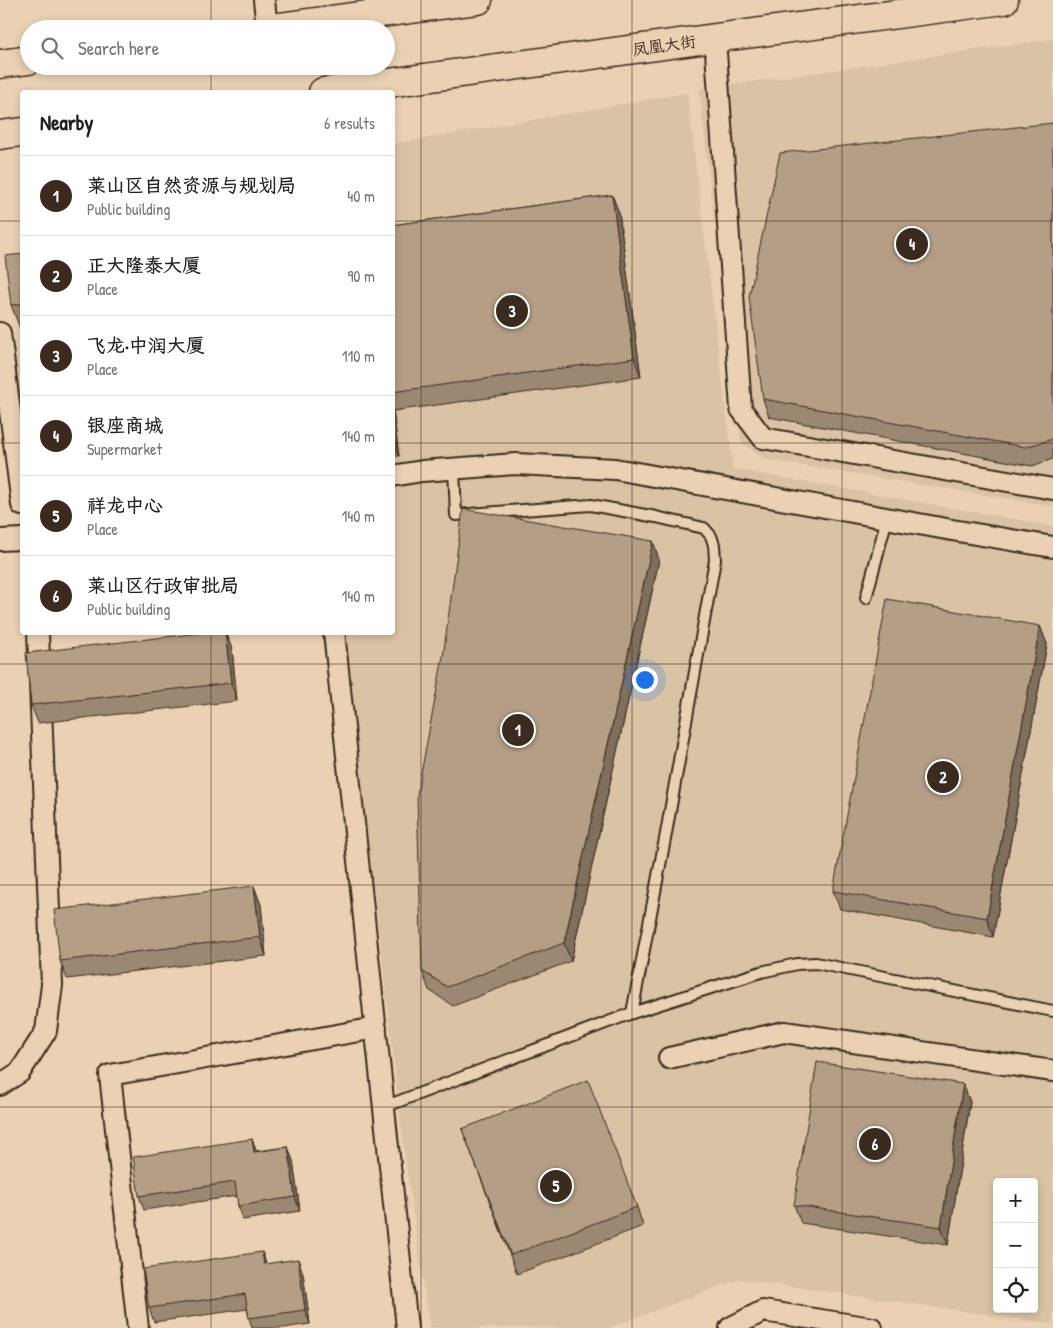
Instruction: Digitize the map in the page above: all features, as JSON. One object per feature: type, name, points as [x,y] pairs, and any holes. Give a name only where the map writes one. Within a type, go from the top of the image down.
[{"type":"main road","points":[[331,20],[478,0]]},
{"type":"main road","name":"凤凰大街","points":[[338,90],[1004,0]]},
{"type":"main road","points":[[0,64],[20,61]]},
{"type":"main road","points":[[0,135],[20,132]]},
{"type":"street","points":[[264,0],[265,20]]},
{"type":"street","points":[[715,38],[742,409],[762,438],[1053,488]]},
{"type":"street","points":[[0,333],[2,368],[20,491]]},
{"type":"street","points":[[395,476],[422,471],[516,464],[615,469],[1053,546]]},
{"type":"street","points":[[0,540],[20,539]]},
{"type":"street","points":[[0,1085],[20,1072],[46,1031],[52,985],[38,635]]},
{"type":"street","points":[[334,635],[407,1328]]},
{"type":"street","points":[[138,1328],[110,1074],[376,1028]]},
{"type":"street","points":[[669,1058],[784,1032],[1053,1072]]},
{"type":"street","points":[[730,1328],[763,1311],[872,1328]]},
{"type":"lane","points":[[454,469],[456,514],[591,505],[704,528],[711,536],[714,545],[715,560],[632,1012]]},
{"type":"lane","points":[[866,598],[888,518]]},
{"type":"lane","points":[[384,1107],[632,1012],[761,972],[797,964],[816,963],[1053,1011]]},
{"type":"shaded area","points":[[1053,39],[1053,506],[767,460],[741,443],[699,89]]},
{"type":"shaded area","points":[[687,93],[733,469],[1053,526],[1053,1324],[739,1279],[609,1328],[430,1328],[405,1158],[344,635],[395,635],[395,144]]},
{"type":"building","points":[[1053,123],[1053,439],[1025,447],[763,399],[749,297],[780,153]]},
{"type":"building","points":[[612,195],[634,358],[395,392],[395,225]]},
{"type":"building","points":[[20,254],[20,304],[11,305],[5,256]]},
{"type":"building","points":[[463,509],[653,541],[564,943],[447,987],[422,971],[417,795],[443,657]]},
{"type":"building","points":[[887,599],[1040,626],[987,918],[833,891]]},
{"type":"building","points":[[183,635],[225,635],[231,683],[31,705],[26,653]]},
{"type":"building","points":[[254,886],[260,937],[60,961],[54,910]]},
{"type":"building","points":[[817,1062],[963,1084],[941,1227],[794,1205]]},
{"type":"building","points":[[588,1080],[637,1207],[511,1255],[462,1129]]},
{"type":"building","points":[[252,1139],[254,1152],[288,1147],[295,1197],[238,1206],[235,1182],[139,1196],[133,1157]]},
{"type":"building","points":[[262,1252],[264,1264],[298,1259],[305,1310],[249,1318],[245,1294],[149,1308],[143,1269]]},
{"type":"place","name":"银座商城","points":[[912,244]]},
{"type":"place","name":"飞龙·中润大厦","points":[[512,311]]},
{"type":"place","name":"莱山区自然资源与规划局","points":[[518,730]]},
{"type":"place","name":"正大隆泰大厦","points":[[943,777]]},
{"type":"place","name":"莱山区行政审批局","points":[[875,1144]]},
{"type":"place","name":"祥龙中心","points":[[556,1186]]}]
